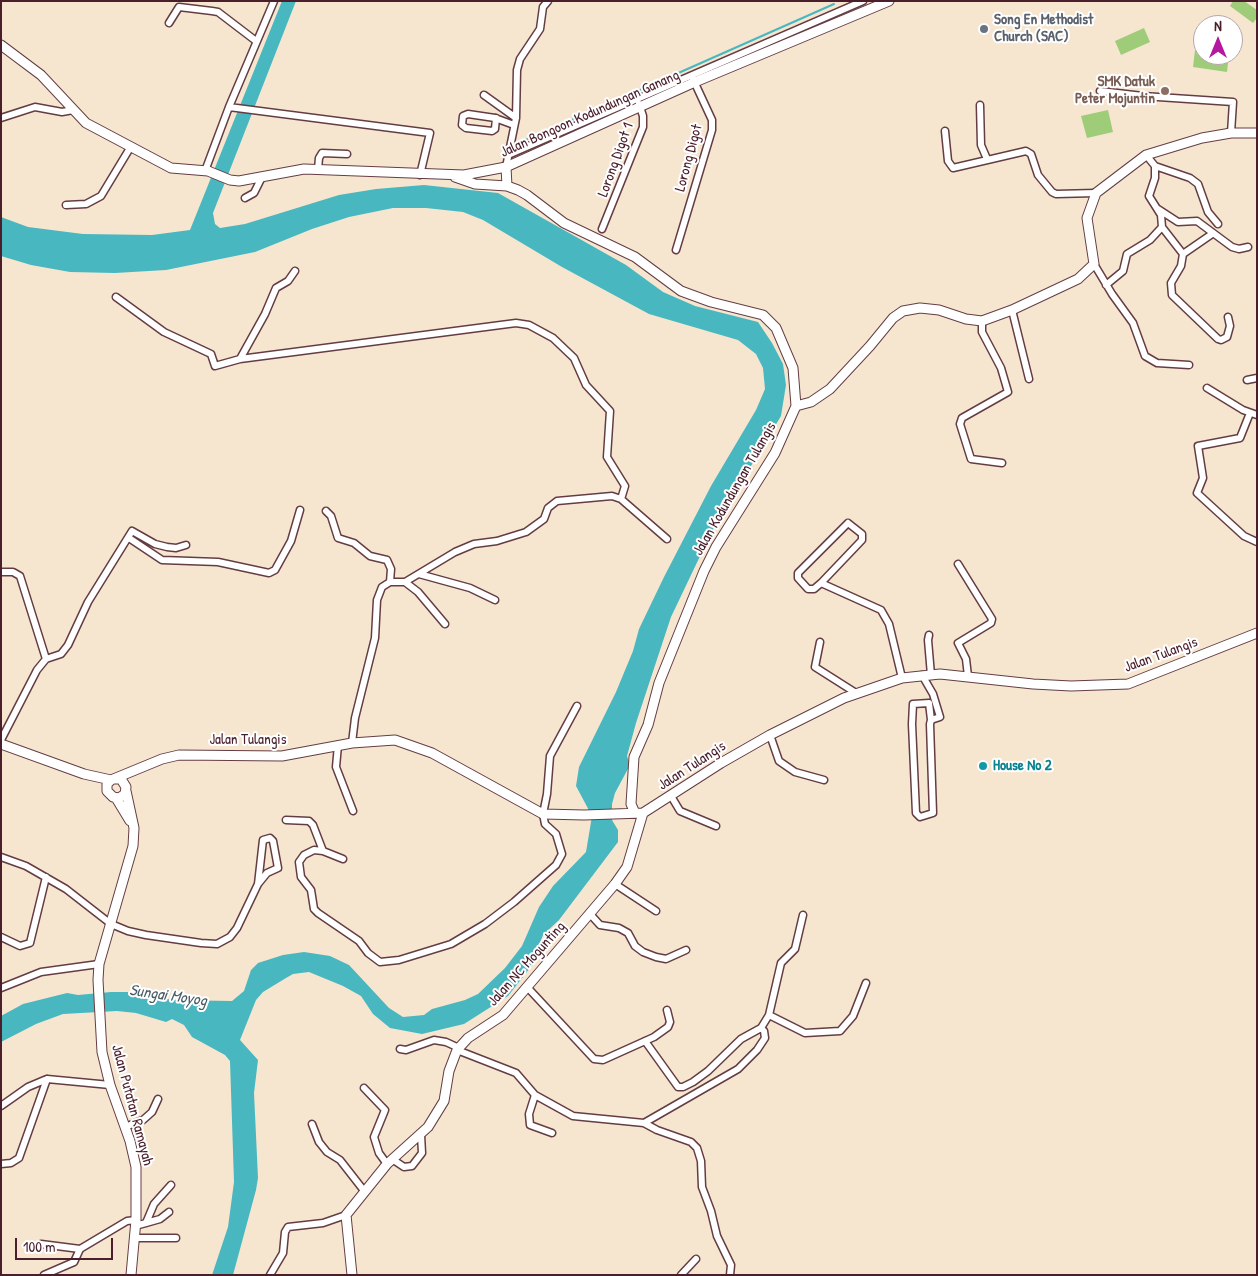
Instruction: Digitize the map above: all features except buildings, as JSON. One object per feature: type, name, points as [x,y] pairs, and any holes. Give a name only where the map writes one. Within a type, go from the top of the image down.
[{"type":"street","points":[[206,171],[256,41],[274,1]]},
{"type":"street","points":[[507,186],[506,167],[516,118],[517,70],[520,59],[538,34],[543,7],[548,1]]},
{"type":"street","points":[[718,68],[863,1]]},
{"type":"street","name":"Jalan Bongoon Kodundungan Ganang","points":[[1,45],[41,75],[86,123],[130,148],[171,168],[206,171],[230,180],[262,177],[292,170],[318,169],[363,170],[420,175],[477,174],[506,167],[638,103],[718,68],[889,1]]},
{"type":"street","points":[[169,23],[179,8],[212,10],[218,12],[256,41]]},
{"type":"street","name":"Lorong Digot","points":[[676,250],[712,130],[712,120],[693,79]]},
{"type":"street","points":[[1100,90],[1143,96],[1233,102],[1231,133]]},
{"type":"street","points":[[484,95],[516,118]]},
{"type":"street","points":[[508,155],[638,103]]},
{"type":"street","name":"Lorong Digot 1","points":[[602,229],[643,127],[643,116],[638,103]]},
{"type":"street","points":[[980,105],[980,145],[987,160]]},
{"type":"street","points":[[1,118],[35,107],[62,112],[73,110]]},
{"type":"street","points":[[232,107],[430,133],[420,175]]},
{"type":"street","points":[[496,118],[495,129],[492,131],[466,128],[462,125],[463,116],[466,114],[496,118],[514,125]]},
{"type":"street","points":[[945,131],[950,166],[958,168],[1026,151],[1031,154],[1038,175],[1052,192],[1056,194],[1096,193]]},
{"type":"street","points":[[1189,365],[1157,363],[1145,356],[1133,323],[1106,285],[1096,267],[1087,218],[1096,193],[1146,155],[1179,143],[1231,133],[1257,133]]},
{"type":"street","points":[[66,205],[86,204],[101,196],[130,148]]},
{"type":"street","points":[[318,169],[319,158],[322,153],[347,154]]},
{"type":"street","points":[[1146,155],[1155,166],[1190,178],[1198,184],[1203,193],[1208,212],[1218,224]]},
{"type":"street","points":[[1155,166],[1155,178],[1149,196],[1157,208],[1162,220],[1162,227],[1183,254]]},
{"type":"street","name":"Jalan Kodundungan Tulangis","points":[[449,175],[475,184],[507,186],[527,195],[564,223],[636,257],[681,291],[768,319],[776,328],[790,358],[794,376],[796,406],[775,453],[716,547],[690,602],[659,683],[648,725],[634,757],[631,804],[639,813]]},
{"type":"street","points":[[245,198],[254,193],[262,177]]},
{"type":"street","points":[[1157,208],[1178,222],[1197,221],[1232,247],[1239,249],[1248,247]]},
{"type":"street","points":[[1106,285],[1124,271],[1127,254],[1150,240],[1162,227]]},
{"type":"street","points":[[1212,234],[1183,254],[1181,266],[1171,283],[1172,295],[1218,339],[1221,340],[1227,337],[1230,326],[1228,317]]},
{"type":"street","points":[[982,327],[1014,315],[1096,267]]},
{"type":"street","points":[[240,358],[265,314],[276,288],[288,282],[295,271]]},
{"type":"street","points":[[116,297],[164,332],[211,354],[215,366],[240,358],[516,323],[529,325],[553,338],[574,358],[586,385],[610,411],[607,457],[625,486],[621,499]]},
{"type":"street","points":[[796,406],[811,402],[830,389],[860,358],[893,318],[903,311],[920,308],[939,310],[966,319],[982,327],[1001,368],[1008,392],[962,418],[960,424],[971,459],[1002,464]]},
{"type":"street","points":[[1014,315],[1029,379]]},
{"type":"street","points":[[1247,380],[1257,378]]},
{"type":"street","points":[[1207,388],[1254,414],[1240,438],[1198,446],[1203,478],[1197,493],[1214,506],[1244,536],[1257,542]]},
{"type":"street","points":[[352,743],[355,718],[375,638],[377,600],[382,587],[390,582],[405,582],[455,552],[474,544],[497,541],[532,528],[544,519],[548,508],[557,501],[607,495],[621,499],[668,539]]},
{"type":"street","points":[[129,538],[162,560],[218,562],[270,573],[275,570],[291,541],[300,510]]},
{"type":"street","points":[[326,511],[331,516],[338,538],[354,543],[370,556],[387,560],[391,569],[390,582]]},
{"type":"street","points":[[845,524],[851,524],[862,534],[862,540],[821,583],[814,589],[808,589],[797,576],[845,524]]},
{"type":"street","points":[[1,740],[37,670],[46,659],[60,654],[68,645],[88,602],[132,531],[155,544],[176,548],[186,545]]},
{"type":"street","points":[[958,564],[992,619],[991,623],[958,643],[966,659],[968,676]]},
{"type":"street","points":[[1,572],[13,572],[20,576],[34,626],[46,659]]},
{"type":"street","points":[[419,574],[470,588],[495,600]]},
{"type":"street","points":[[405,582],[418,592],[445,624]]},
{"type":"street","points":[[821,583],[881,610],[889,624],[902,678]]},
{"type":"street","name":"Jalan Tulangis","points":[[113,779],[162,759],[179,755],[282,756],[352,743],[395,740],[432,753],[543,814],[639,813],[671,796],[721,763],[770,735],[856,693],[902,678],[929,675],[968,676],[1033,684],[1070,686],[1128,684],[1257,633]]},
{"type":"street","points":[[929,634],[929,675],[940,717],[931,720]]},
{"type":"street","points":[[820,642],[815,667],[856,693]]},
{"type":"street","points":[[929,675],[933,694]]},
{"type":"street","points":[[929,703],[931,720],[933,813],[920,817],[916,813],[912,724],[913,704],[929,703]]},
{"type":"street","points":[[344,859],[323,850],[314,850],[304,855],[298,868],[314,897],[314,908],[359,941],[368,953],[380,962],[399,960],[451,944],[514,902],[556,865],[562,854],[561,845],[556,834],[543,820],[543,814],[547,794],[550,756],[577,706]]},
{"type":"street","points":[[770,735],[779,760],[795,772],[824,780]]},
{"type":"street","points":[[1,744],[84,774],[121,779],[126,789]]},
{"type":"street","points":[[338,745],[336,767],[353,810]]},
{"type":"street","points":[[84,774],[106,789],[110,796],[116,798],[122,796],[139,769]]},
{"type":"street","points":[[106,789],[113,779]]},
{"type":"street","name":"Jalan Putatan Ramayah","points":[[126,789],[134,828],[133,846],[99,964],[98,980],[100,1034],[110,1085],[126,1127],[136,1167],[135,1223],[131,1275]]},
{"type":"street","points":[[671,796],[680,810],[716,826]]},
{"type":"street","points":[[116,798],[134,828]]},
{"type":"street","name":"Jalan NC Mogunting","points":[[346,1215],[390,1162],[421,1135],[444,1101],[449,1071],[458,1049],[468,1038],[503,1014],[528,988],[627,867],[639,813]]},
{"type":"street","points":[[286,820],[309,822],[313,825],[323,850]]},
{"type":"street","points":[[1,857],[11,859],[46,877],[66,889],[111,924],[128,931],[216,944],[230,937],[237,928],[258,884],[267,873],[278,868],[273,841],[270,838],[263,840],[258,884]]},
{"type":"street","points":[[260,869],[267,873]]},
{"type":"street","points":[[1,937],[20,946],[30,943],[46,877]]},
{"type":"street","points":[[614,884],[656,911]]},
{"type":"street","points":[[590,914],[600,925],[619,928],[628,933],[635,946],[643,952],[656,957],[666,959],[686,950]]},
{"type":"street","points":[[645,1041],[676,1086],[681,1088],[708,1071],[741,1039],[761,1028],[769,1014],[780,967],[784,960],[796,949],[803,915]]},
{"type":"street","points":[[1,988],[41,972],[99,964]]},
{"type":"street","points":[[769,1014],[805,1033],[840,1031],[853,1016],[866,983]]},
{"type":"street","points":[[528,988],[594,1059],[603,1060],[645,1041],[668,1027],[670,1022],[667,1010]]},
{"type":"street","points":[[644,1123],[738,1068],[758,1050],[765,1038],[761,1028]]},
{"type":"street","points":[[400,1049],[406,1050],[434,1040],[446,1042],[458,1049],[516,1073],[535,1095],[573,1116],[644,1123],[657,1130],[691,1142],[697,1148],[701,1161],[702,1187],[711,1211],[717,1236],[731,1266],[730,1275]]},
{"type":"street","points":[[1,1164],[11,1163],[19,1158],[47,1079]]},
{"type":"street","points":[[1,1106],[28,1087],[47,1079],[110,1085]]},
{"type":"street","points":[[364,1088],[385,1110],[374,1137],[379,1153],[390,1162],[410,1167],[422,1153],[421,1135]]},
{"type":"street","points":[[535,1095],[529,1114],[530,1125],[552,1133]]},
{"type":"street","points":[[126,1127],[143,1120],[152,1112],[158,1100]]},
{"type":"street","points":[[312,1124],[319,1142],[327,1152],[340,1160],[365,1192]]},
{"type":"street","points":[[146,1223],[154,1204],[171,1186]]},
{"type":"street","points":[[44,1275],[74,1262],[80,1249],[127,1221],[146,1223],[160,1219],[169,1212]]},
{"type":"street","points":[[270,1275],[282,1254],[284,1232],[288,1227],[323,1223],[346,1215],[352,1275]]},
{"type":"street","points":[[134,1238],[176,1238]]},
{"type":"street","points":[[41,1244],[80,1249]]},
{"type":"street","points":[[681,1275],[696,1259]]},
{"type":"green space","points":[[1233,1],[1244,1],[1257,10],[1257,18],[1253,23],[1230,6]]},
{"type":"green space","points":[[1144,28],[1150,42],[1121,55],[1115,41]]},
{"type":"green space","points":[[1193,65],[1228,65],[1227,72],[1193,67]]},
{"type":"green space","points":[[1108,110],[1113,132],[1087,138],[1081,116]]},
{"type":"water","points":[[282,1],[296,1],[213,213],[215,224],[220,228],[245,224],[339,195],[376,189],[424,185],[498,193],[626,265],[663,292],[695,306],[758,322],[783,364],[786,385],[781,416],[712,531],[671,617],[636,723],[627,756],[630,765],[615,793],[612,804],[612,820],[618,830],[618,842],[559,920],[543,935],[530,968],[508,996],[464,1024],[422,1034],[390,1028],[373,1014],[361,996],[343,986],[309,972],[293,974],[263,992],[256,1000],[240,1040],[258,1060],[254,1093],[258,1178],[233,1275],[212,1275],[228,1227],[234,1182],[230,1061],[225,1055],[192,1037],[184,1025],[172,1019],[166,1022],[136,1013],[117,1011],[63,1014],[36,1024],[1,1042],[1,1016],[23,1004],[67,993],[78,995],[140,992],[172,1000],[232,1001],[244,991],[251,970],[258,963],[283,955],[304,952],[330,956],[349,965],[389,1008],[403,1017],[424,1015],[432,1009],[465,1000],[478,994],[505,968],[522,946],[539,907],[553,886],[586,852],[592,816],[576,786],[579,767],[616,692],[633,651],[639,629],[664,577],[711,486],[756,410],[765,389],[763,368],[756,354],[738,340],[649,314],[562,267],[483,220],[463,212],[426,208],[393,208],[349,217],[312,229],[255,252],[166,270],[115,273],[70,272],[31,265],[1,256],[1,217],[28,227],[83,234],[152,235],[190,230]]},
{"type":"waterway","points":[[631,94],[834,4]]},
{"type":"waterway","points":[[615,101],[625,97]]},
{"type":"waterway","points":[[514,145],[597,109]]},
{"type":"place","name":"Song En Methodist Church (SAC)","points":[[984,29]]},
{"type":"place","name":"SMK Datuk Peter Mojuntin","points":[[1165,91]]},
{"type":"place","name":"House No 2","points":[[983,766]]},
{"type":"water label","name":"Sungai Moyog","points":[[168,996]]}]
